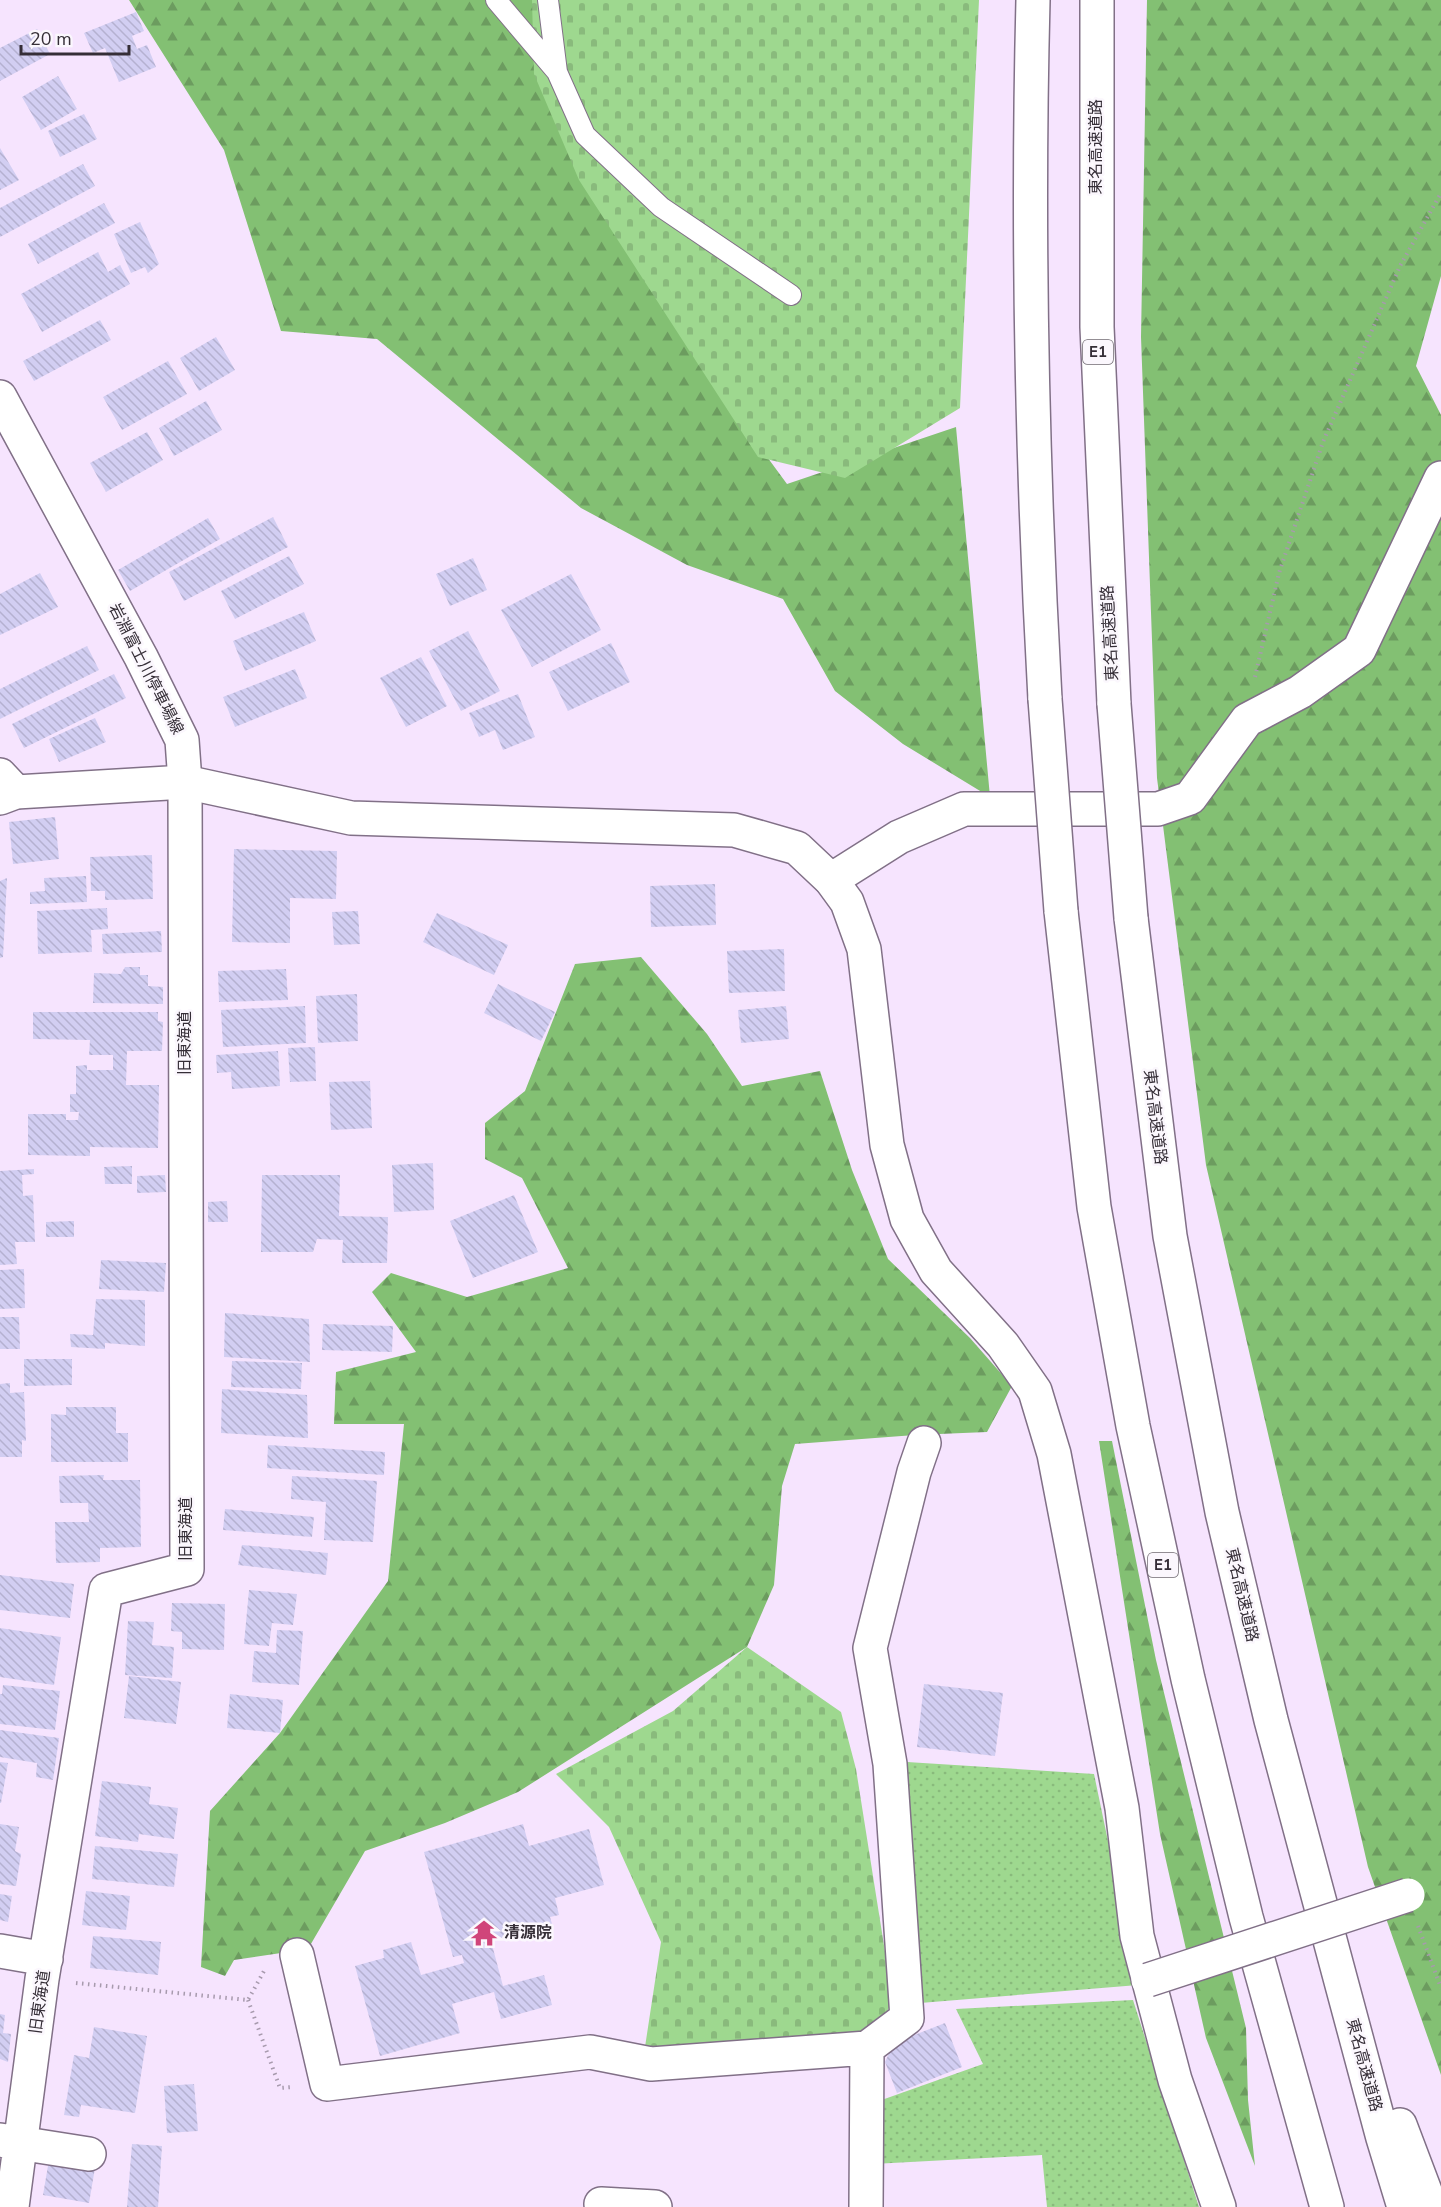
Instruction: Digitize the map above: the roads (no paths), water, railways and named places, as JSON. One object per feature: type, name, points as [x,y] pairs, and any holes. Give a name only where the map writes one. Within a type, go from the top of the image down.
[{"type":"main road","name":"E1","points":[[1033,0],[1031,334],[1036,544],[1045,699],[1062,911],[1094,1207],[1133,1426],[1188,1679],[1246,1917],[1327,2207]]},
{"type":"main road","name":"東名高速道路","points":[[1097,0],[1096,327],[1114,704],[1131,918],[1170,1236],[1220,1500],[1271,1720],[1383,2138],[1404,2207]]},
{"type":"main road","name":"岩淵富士川停車場線","points":[[0,397],[141,657],[182,740],[185,782]]},
{"type":"main road","points":[[831,880],[899,837],[964,809],[1158,809],[1190,798],[1247,720],[1300,692],[1359,650],[1441,478]]},
{"type":"main road","points":[[5,788],[185,782],[351,818],[734,830],[797,848],[831,880],[847,902],[864,949],[887,1145],[907,1219],[936,1270],[1003,1345],[1035,1391],[1054,1454],[1122,1808],[1137,1936],[1175,2080],[1219,2207]]},
{"type":"main road","name":"旧東海道","points":[[12,2207],[10,2141],[44,1969],[106,1590],[187,1569],[185,782]]},
{"type":"main road","points":[[297,1955],[327,2084],[590,2052],[651,2064],[867,2048],[907,2018],[890,1764],[870,1648],[914,1472],[924,1443]]},
{"type":"main road","points":[[1148,1980],[1408,1895]]},
{"type":"main road","points":[[1333,1946],[1431,2207]]},
{"type":"main road","points":[[0,1952],[44,1969]]},
{"type":"main road","points":[[866,2207],[867,2048]]},
{"type":"main road","points":[[10,2141],[89,2154]]},
{"type":"main road","points":[[601,2204],[655,2207]]},
{"type":"lane","points":[[496,0],[557,72],[585,135],[662,207],[791,295]]},
{"type":"lane","points":[[548,0],[557,72]]},
{"type":"place","name":"清源院","points":[[484,1933]]}]
